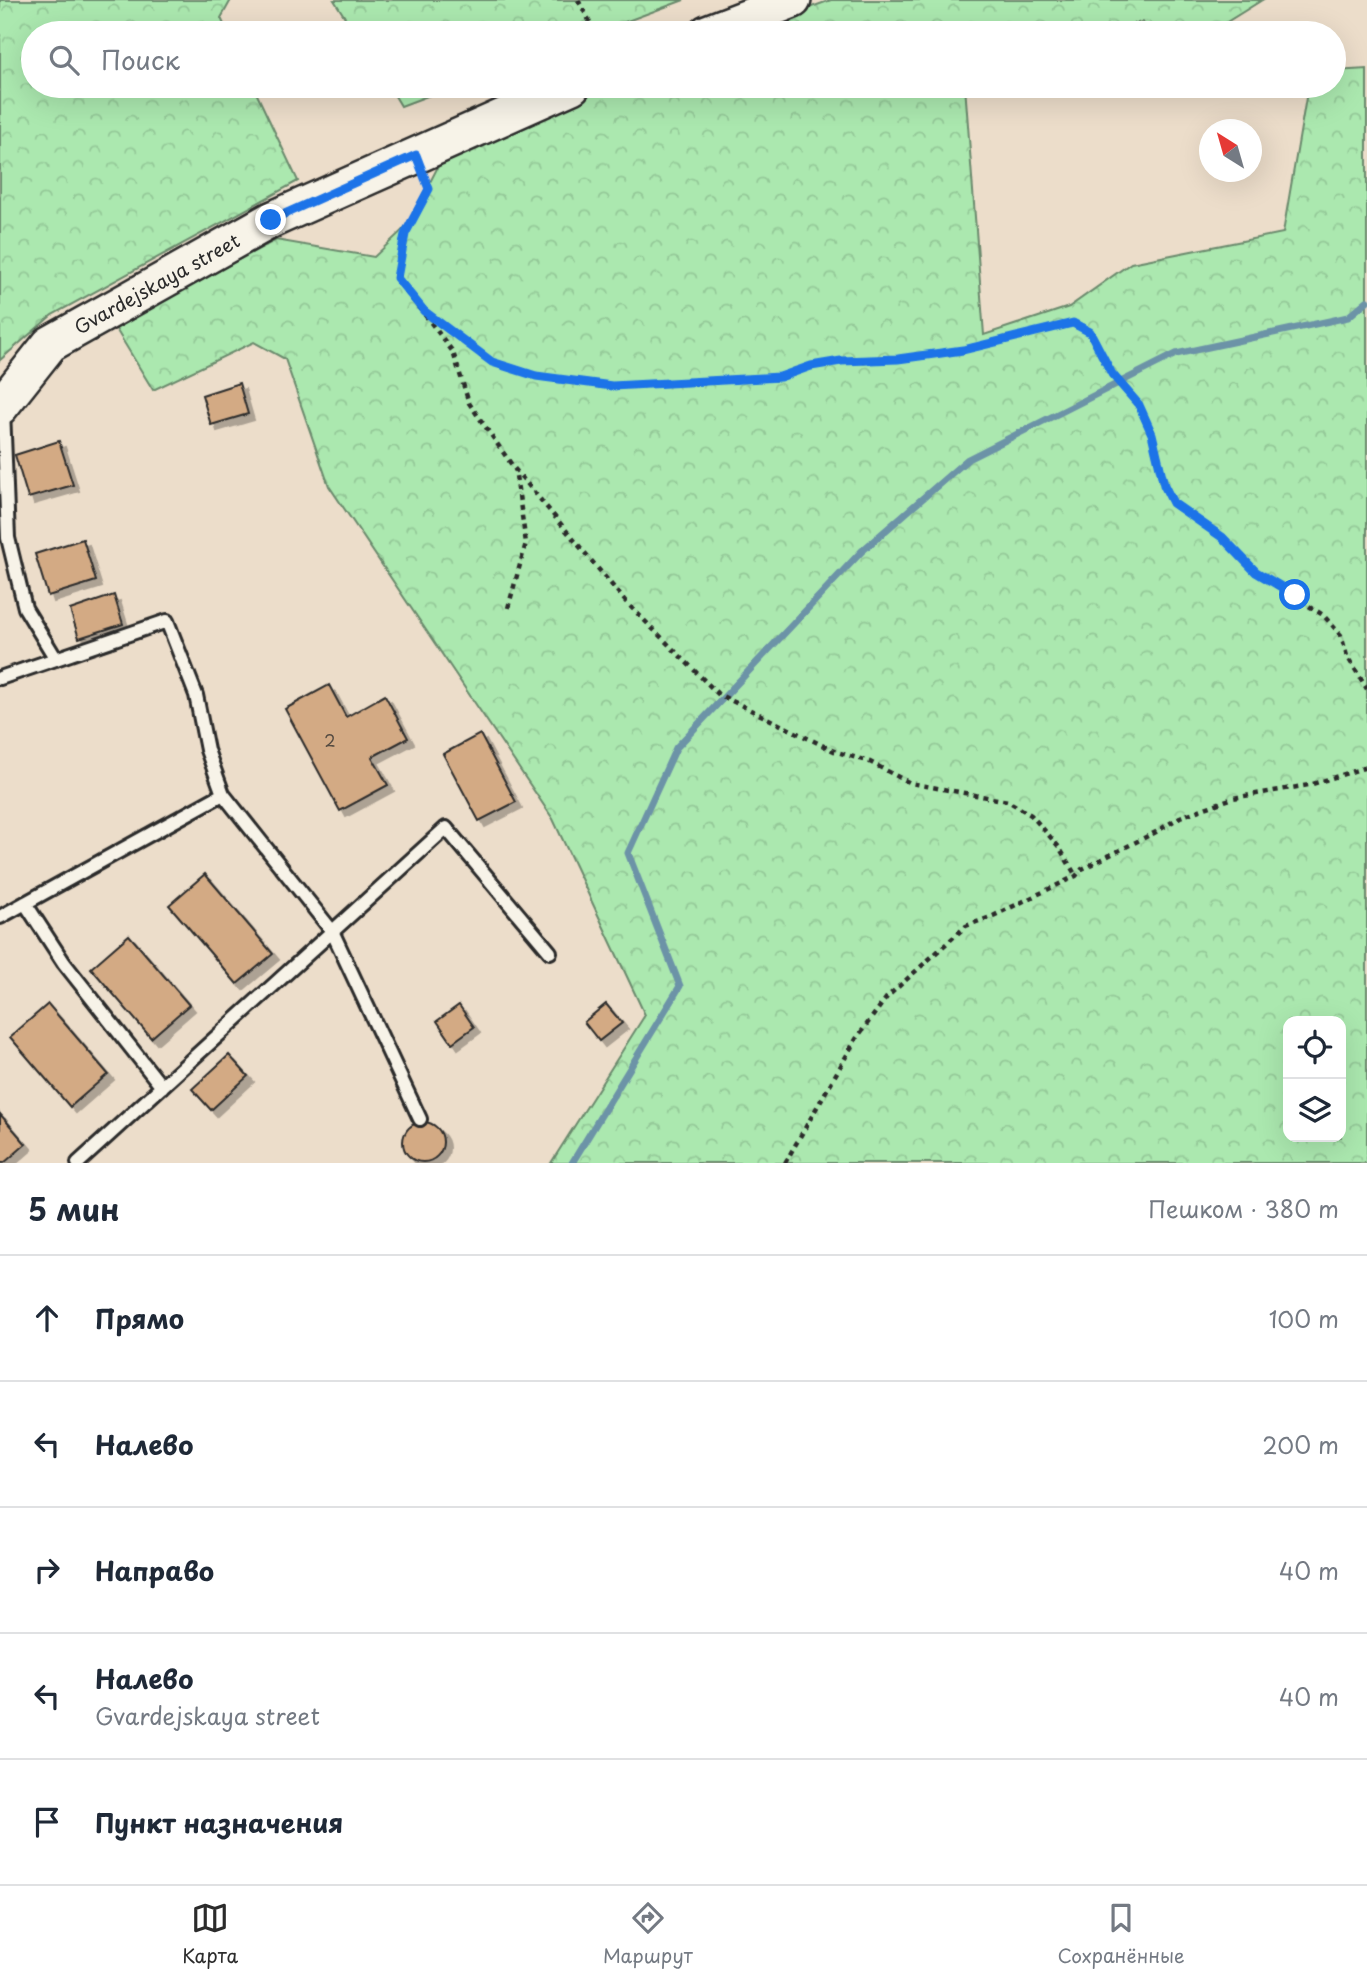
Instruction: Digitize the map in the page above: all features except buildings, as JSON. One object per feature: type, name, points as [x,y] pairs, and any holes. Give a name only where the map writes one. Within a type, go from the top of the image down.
[{"type":"street","points":[[738,21],[793,0]]},
{"type":"street","name":"Gvardejskaya street","points":[[2,406],[50,344],[271,220],[545,98]]},
{"type":"lane","points":[[2,406],[8,538],[25,608],[56,659]]},
{"type":"lane","points":[[0,678],[167,621],[196,695],[207,750],[223,794],[332,931],[420,1119]]},
{"type":"lane","points":[[0,917],[223,794]]},
{"type":"lane","points":[[78,1163],[446,828],[550,952]]},
{"type":"lane","points":[[25,903],[64,963],[162,1087]]},
{"type":"path","points":[[578,0],[589,21]]},
{"type":"path","points":[[416,155],[429,189],[405,234],[397,278],[453,352],[468,403],[514,468],[626,602],[718,694],[834,751],[870,762],[910,783],[1008,802],[1031,815],[1059,847],[1076,876]]},
{"type":"path","points":[[424,311],[492,362],[536,376],[612,386],[780,377],[811,366],[841,361],[898,359],[963,350],[1073,323],[1090,332],[1112,374],[1139,405],[1152,434],[1164,485],[1173,503],[1222,537],[1256,572],[1323,615],[1341,635],[1347,656],[1367,689]]},
{"type":"path","points":[[508,608],[526,543],[514,468]]},
{"type":"path","points":[[785,1163],[856,1039],[887,998],[966,926],[1076,876],[1082,869],[1180,817],[1233,798],[1309,785],[1367,767]]},
{"type":"green space","points":[[0,0],[231,0],[221,18],[222,21],[21,21],[21,98],[259,98],[298,181],[52,315],[0,360]]},
{"type":"green space","points":[[334,0],[684,0],[627,21],[347,21]]},
{"type":"green space","points":[[831,0],[1262,0],[1228,21],[772,21]]},
{"type":"green space","points":[[1367,69],[1367,1163],[551,1163],[645,1015],[553,819],[329,486],[285,359],[254,342],[153,390],[114,326],[276,240],[374,257],[408,225],[446,151],[568,98],[966,98],[984,335],[1069,307],[1131,263],[1283,233],[1306,98],[1346,98],[1346,70]]},
{"type":"green space","points":[[396,98],[422,98],[401,106]]},
{"type":"waterway","points":[[572,1163],[680,986],[628,853],[676,748],[862,551],[968,459],[1176,354],[1348,317],[1367,301]]},
{"type":"route","points":[[271,220],[416,155],[429,189],[405,234],[397,278],[424,311],[492,362],[536,376],[612,386],[780,377],[811,366],[841,361],[898,359],[963,350],[1073,323],[1090,332],[1112,374],[1139,405],[1152,434],[1164,485],[1173,503],[1222,537],[1256,572],[1295,595]]}]
